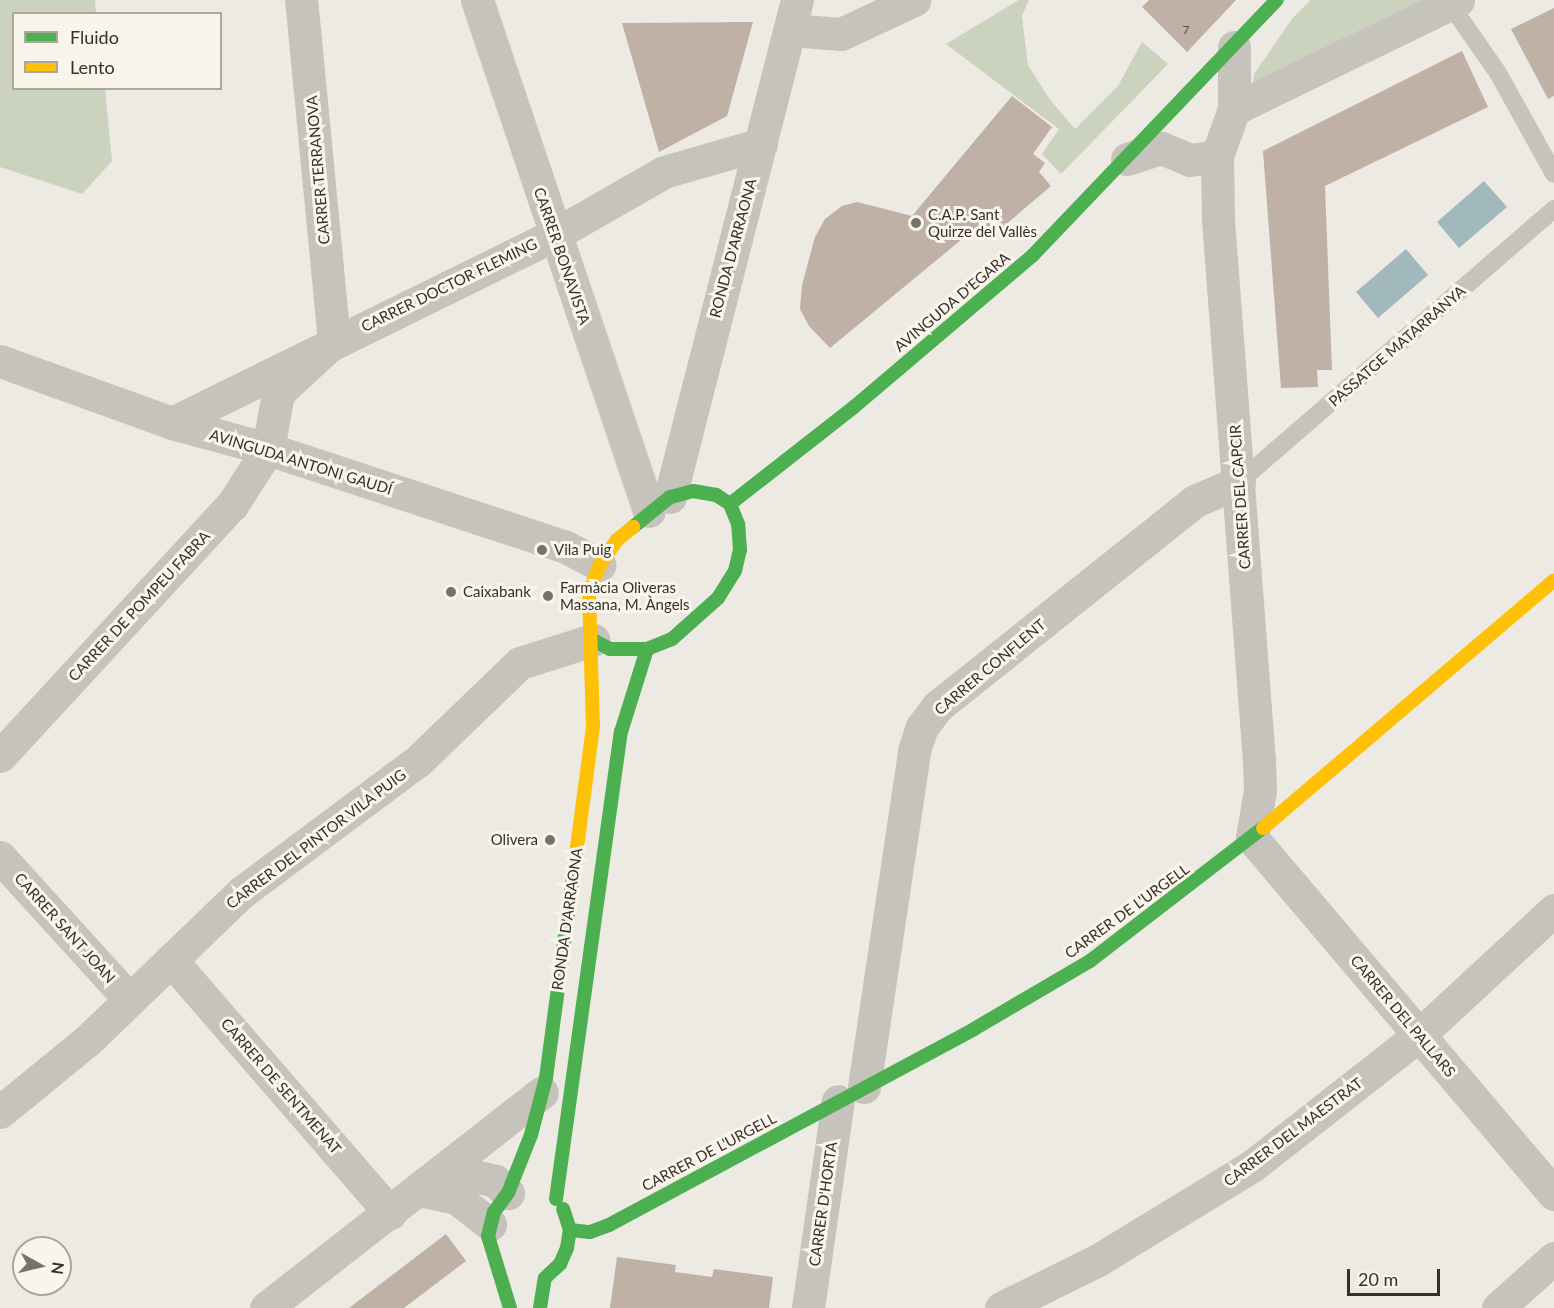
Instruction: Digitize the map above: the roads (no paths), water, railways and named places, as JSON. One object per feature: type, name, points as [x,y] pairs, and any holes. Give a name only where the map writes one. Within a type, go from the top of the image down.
[{"type":"street","name":"CARRER TERRANOVA","points":[[301,0],[334,340]]},
{"type":"street","name":"CARRER BONAVISTA","points":[[477,0],[554,235],[659,504]]},
{"type":"street","points":[[794,15],[841,34],[914,0]]},
{"type":"street","name":"AVINGUDA D'EGARA","points":[[730,504],[986,298],[1127,159],[1277,0]]},
{"type":"street","points":[[1234,109],[1454,2]]},
{"type":"street","name":"RONDA D'ARRAONA","points":[[659,504],[761,144],[794,15]]},
{"type":"street","points":[[1127,159],[1161,148],[1190,160],[1217,156],[1234,109],[1234,47]]},
{"type":"street","name":"CARRER DOCTOR FLEMING","points":[[172,423],[334,340],[554,235],[664,172],[761,144]]},
{"type":"street","name":"CARRER DEL CAPCIR","points":[[1217,156],[1218,220],[1260,761],[1260,790],[1252,838]]},
{"type":"street","name":"CARRER DOCTOR FLEMING","points":[[268,448],[278,393],[334,340]]},
{"type":"street","name":"AVINGUDA ANTONI GAUDÍ","points":[[0,361],[172,423],[268,448],[566,547],[600,565]]},
{"type":"street","name":"CARRER DE POMPEU FABRA","points":[[0,756],[232,505],[268,448]]},
{"type":"street","name":"CARRER CONFLENT","points":[[851,1094],[914,751],[922,727],[938,706],[1195,501],[1239,482]]},
{"type":"street","points":[[693,491],[716,495],[730,504],[738,524],[740,550],[735,571],[718,598],[696,620],[672,639],[647,649],[609,649],[592,640],[589,593],[600,565],[617,540],[659,504],[693,491]]},
{"type":"street","name":"CARRER DE L'URGELL","points":[[570,1230],[590,1232],[609,1225],[1090,961],[1252,838],[1554,580]]},
{"type":"street","name":"RONDA D'ARRAONA","points":[[490,1224],[499,1202],[514,1191],[542,1092],[593,727],[589,662],[592,640]]},
{"type":"street","name":"CARRER DEL PINTOR VILA PUIG","points":[[0,1112],[130,1000],[242,892],[418,761],[520,663],[592,640]]},
{"type":"street","name":"RONDA D'ARRAONA","points":[[570,1230],[550,1196],[621,732],[647,649]]},
{"type":"street","name":"CARRER DEL PALLARS","points":[[1252,838],[1554,1194]]},
{"type":"street","name":"CARRER SANT JOAN","points":[[0,857],[130,1000]]},
{"type":"street","name":"CARRER DEL MAESTRAT","points":[[1001,1308],[1098,1260],[1252,1166],[1419,1035],[1554,910]]},
{"type":"street","name":"CARRER DE SENTMENAT","points":[[171,960],[390,1213]]},
{"type":"street","points":[[266,1308],[542,1092]]},
{"type":"street","name":"CARRER D'HORTA","points":[[807,1308],[851,1094]]},
{"type":"street","points":[[419,1190],[446,1179],[470,1175],[495,1180],[514,1191]]},
{"type":"street","points":[[419,1190],[456,1198],[490,1224],[488,1236],[498,1266],[515,1300]]},
{"type":"street","points":[[515,1300],[560,1264],[570,1230]]},
{"type":"street","points":[[1498,1308],[1554,1258]]},
{"type":"street","points":[[498,1266],[515,1300]]},
{"type":"street","points":[[529,1276],[545,1278]]},
{"type":"lane","points":[[1454,2],[1498,73],[1554,174]]},
{"type":"lane","name":"PASSATGE MATARRANYA","points":[[1239,482],[1554,209]]},
{"type":"water","points":[[1484,181],[1507,207],[1459,248],[1437,222]]},
{"type":"water","points":[[1406,249],[1428,275],[1378,318],[1356,292]]},
{"type":"place","name":"C.A.P. Sant Quirze del Vallès","points":[[916,223]]},
{"type":"place","name":"Vila Puig","points":[[542,550]]},
{"type":"place","name":"Caixabank","points":[[451,592]]},
{"type":"place","name":"Farmàcia Oliveras Massana, M. Àngels","points":[[548,596]]},
{"type":"place","name":"Olivera","points":[[550,840]]}]
